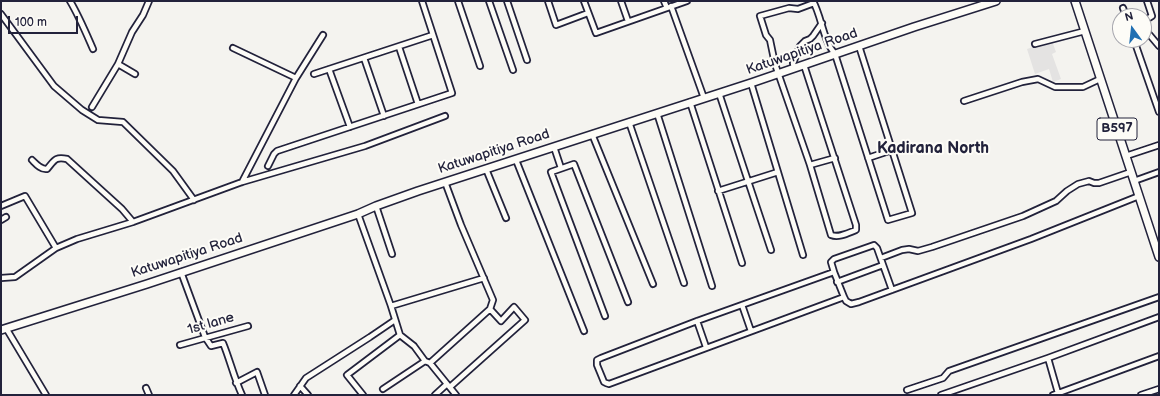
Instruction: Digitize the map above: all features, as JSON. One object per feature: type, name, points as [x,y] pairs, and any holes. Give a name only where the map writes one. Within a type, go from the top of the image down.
[{"type":"street","points":[[70,1],[93,49]]},
{"type":"street","points":[[92,107],[118,64],[132,32],[143,15],[149,1]]},
{"type":"street","points":[[268,166],[274,154],[277,152],[452,93],[422,1]]},
{"type":"street","points":[[458,1],[480,66]]},
{"type":"street","points":[[489,1],[513,70]]},
{"type":"street","points":[[507,1],[527,60]]},
{"type":"street","points":[[548,1],[556,25],[588,13]]},
{"type":"street","points":[[584,1],[596,33],[687,1]]},
{"type":"street","points":[[621,1],[628,21]]},
{"type":"street","points":[[664,1],[669,7],[704,98]]},
{"type":"street","name":"Katuwapitiya Road","points":[[4,329],[358,214],[376,206],[446,182],[996,1]]},
{"type":"street","name":"B597","points":[[1075,1],[1159,257]]},
{"type":"street","points":[[804,65],[856,225],[856,230],[834,236],[831,235],[810,165],[775,64],[770,40],[766,35],[760,16],[789,8],[798,9],[813,2],[830,48],[835,54],[888,220],[912,213],[859,46]]},
{"type":"street","points":[[1,14],[54,86],[82,110],[98,120],[123,122],[173,171],[194,200]]},
{"type":"street","points":[[794,68],[793,62],[800,46],[814,36],[822,23]]},
{"type":"street","points":[[1035,44],[1085,31]]},
{"type":"street","points":[[242,182],[296,78],[323,35]]},
{"type":"street","points":[[314,74],[433,35]]},
{"type":"street","points":[[1152,38],[1159,46]]},
{"type":"street","points":[[399,47],[418,104]]},
{"type":"street","points":[[233,48],[296,78]]},
{"type":"street","points":[[1137,48],[1159,112]]},
{"type":"street","points":[[364,58],[384,116]]},
{"type":"street","points":[[118,64],[135,74]]},
{"type":"street","points":[[329,69],[350,127]]},
{"type":"street","points":[[964,102],[1022,82],[1038,79],[1055,87],[1083,88],[1100,79]]},
{"type":"street","points":[[750,83],[803,255]]},
{"type":"street","points":[[719,93],[771,250]]},
{"type":"street","points":[[690,102],[742,263]]},
{"type":"street","points":[[657,113],[712,286]]},
{"type":"street","points":[[1,278],[15,277],[56,248],[77,239],[133,222],[242,182],[364,146],[444,116]]},
{"type":"street","points":[[629,122],[684,284]]},
{"type":"street","points":[[592,134],[653,284]]},
{"type":"street","points":[[1126,156],[1159,145]]},
{"type":"street","points":[[554,147],[561,168]]},
{"type":"street","points":[[868,158],[892,150]]},
{"type":"street","points":[[32,160],[45,170],[55,159],[61,157],[67,159],[122,209],[133,222]]},
{"type":"street","points":[[810,165],[835,158]]},
{"type":"street","points":[[516,160],[584,331]]},
{"type":"street","points":[[605,316],[551,172],[574,164],[628,302]]},
{"type":"street","points":[[486,169],[506,218]]},
{"type":"street","points":[[718,191],[778,172]]},
{"type":"street","points":[[881,258],[902,250],[909,249],[918,251],[932,247],[1022,216],[1056,201],[1078,184],[1089,182],[1099,183],[1131,172]]},
{"type":"street","points":[[1134,181],[1159,172]]},
{"type":"street","points":[[430,362],[490,309],[493,300],[461,224],[446,182]]},
{"type":"street","points":[[1,206],[25,196],[56,248]]},
{"type":"street","points":[[892,290],[881,258],[875,246],[872,245],[834,259],[831,262],[837,282],[844,297],[846,301],[851,304],[892,290],[1031,239],[1139,196]]},
{"type":"street","points":[[376,206],[392,254]]},
{"type":"street","points":[[358,214],[400,335],[414,346],[425,361],[430,362],[456,395]]},
{"type":"street","points":[[1,220],[6,217]]},
{"type":"street","points":[[837,282],[883,265]]},
{"type":"street","points":[[181,272],[205,337],[211,346],[223,343],[242,395]]},
{"type":"street","points":[[834,272],[696,321],[601,358],[597,360],[597,365],[604,382],[609,384],[751,330],[844,297]]},
{"type":"street","points":[[391,306],[484,278]]},
{"type":"street","points":[[907,390],[943,378],[949,370],[1159,297]]},
{"type":"street","points":[[742,305],[751,330]]},
{"type":"street","points":[[435,395],[449,385],[525,320],[514,308],[501,321],[490,309]]},
{"type":"street","points":[[941,395],[1048,358],[1159,317]]},
{"type":"street","points":[[294,395],[306,378],[395,320]]},
{"type":"street","points":[[696,321],[706,348]]},
{"type":"street","name":"1st lane","points":[[180,345],[248,326]]},
{"type":"street","points":[[4,329],[46,395]]},
{"type":"street","points":[[363,395],[347,375],[400,335]]},
{"type":"street","points":[[1048,358],[1055,394],[1159,356]]},
{"type":"street","points":[[383,389],[425,361]]},
{"type":"street","points":[[236,382],[257,372],[264,395]]},
{"type":"street","points":[[300,386],[308,395]]},
{"type":"street","points":[[146,388],[149,395]]},
{"type":"street","points":[[1141,395],[1159,389]]},
{"type":"shaded area","points":[[1052,41],[1056,52],[1052,54],[1061,79],[1053,82],[1049,69],[1035,74],[1027,49]]},
{"type":"district","name":"Kadirana North","points":[[933,149]]}]
